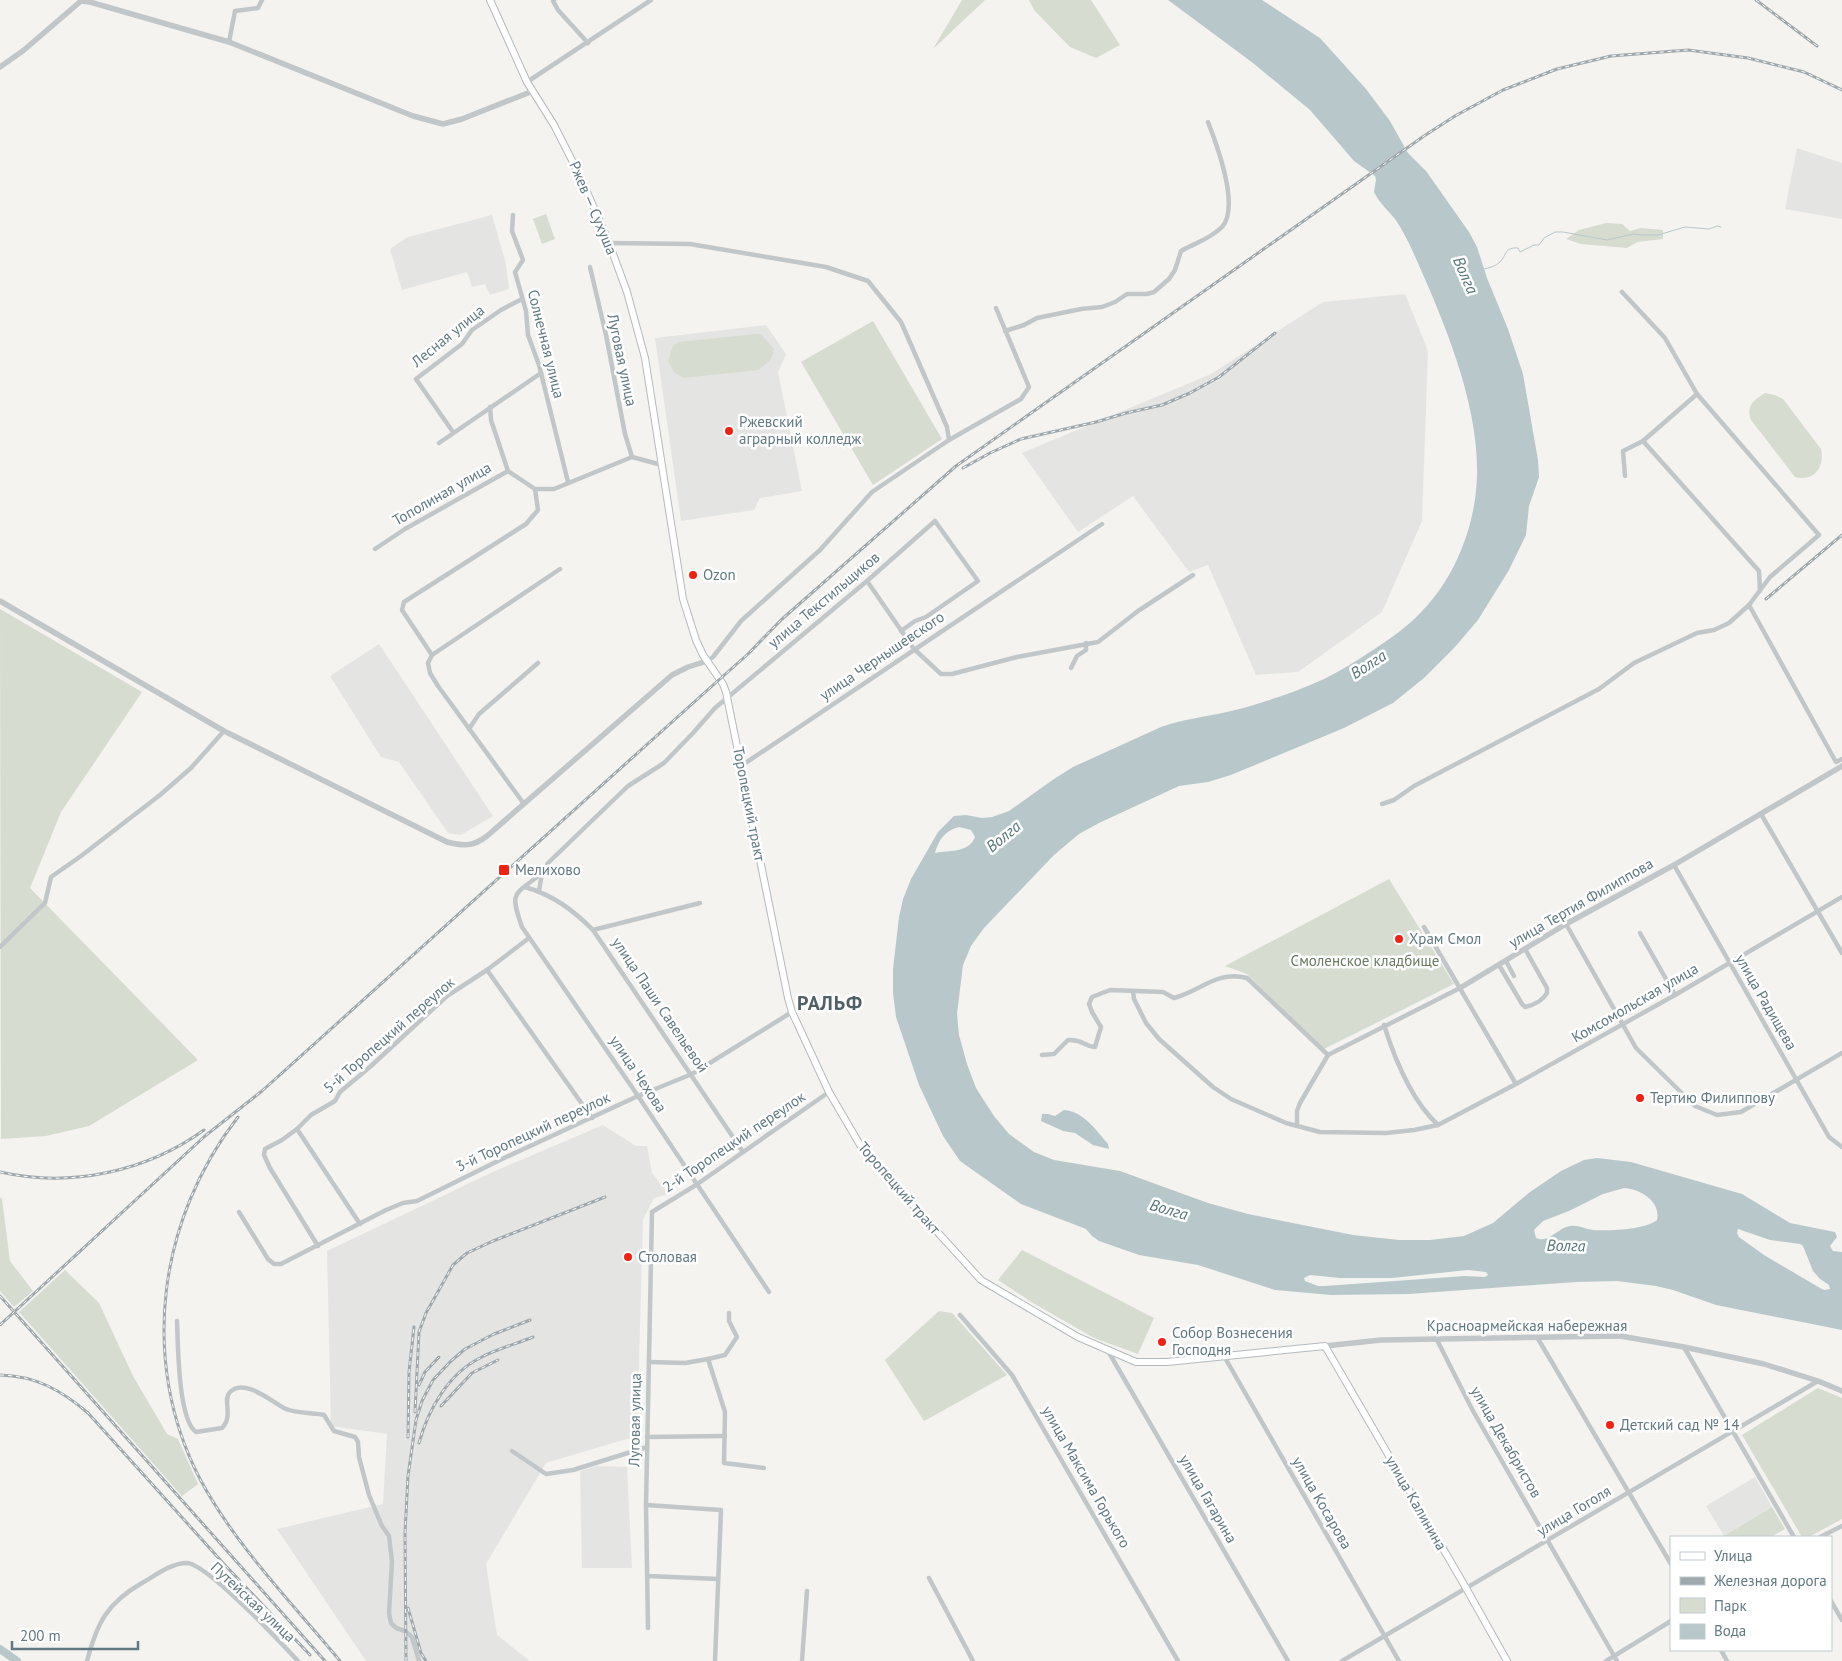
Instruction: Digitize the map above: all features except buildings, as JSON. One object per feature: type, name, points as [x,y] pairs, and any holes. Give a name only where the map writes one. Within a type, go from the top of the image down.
[{"type":"main road","name":"Ржев — Сухуша","points":[[490,0],[527,82],[568,151],[609,243],[627,292],[645,358],[662,466]]},
{"type":"main road","points":[[662,466],[683,599],[696,640],[707,661]]},
{"type":"main road","name":"Торопецкий тракт","points":[[707,661],[720,680],[728,697],[792,1012],[829,1092],[863,1150],[981,1280],[1078,1337],[1136,1362],[1167,1362],[1324,1346]]},
{"type":"main road","name":"улица Калинина","points":[[1324,1346],[1466,1588],[1506,1661]]},
{"type":"street","points":[[228,42],[235,11],[258,8],[262,0]]},
{"type":"street","points":[[554,0],[558,10],[588,43]]},
{"type":"street","points":[[527,82],[652,0]]},
{"type":"street","points":[[0,67],[24,50],[80,1],[90,2],[228,42],[413,116],[443,124],[462,119],[533,91]]},
{"type":"street","points":[[1005,331],[1024,325],[1037,318],[1081,309],[1102,307],[1115,302],[1127,294],[1154,292],[1176,270],[1181,251],[1213,235],[1223,226],[1229,213],[1229,199],[1214,138],[1208,122]]},
{"type":"street","name":"Солнечная улица","points":[[513,215],[512,231],[523,260],[515,272],[526,311],[528,335],[541,373],[568,482]]},
{"type":"street","points":[[609,243],[690,244],[826,267],[868,281],[901,322],[947,427],[949,440]]},
{"type":"street","name":"Луговая улица","points":[[590,267],[606,335],[625,434],[632,457]]},
{"type":"street","points":[[1382,804],[1394,800],[1414,786],[1599,689],[1634,662],[1698,633],[1714,630],[1729,623],[1749,605],[1770,578],[1819,535],[1697,394],[1666,338],[1622,292]]},
{"type":"street","name":"Лесная улица","points":[[453,432],[416,378],[462,344],[472,330],[501,310],[522,299]]},
{"type":"street","points":[[0,601],[224,731],[447,842],[466,846],[477,843],[672,675],[713,657],[742,621],[820,550],[872,492],[949,440],[1021,399],[1028,386],[996,308]]},
{"type":"street","points":[[438,443],[541,373]]},
{"type":"street","points":[[1625,476],[1623,450],[1643,441],[1697,394]]},
{"type":"street","points":[[490,407],[491,420],[508,471]]},
{"type":"street","points":[[1643,441],[1759,571],[1760,591]]},
{"type":"street","points":[[432,655],[402,610],[404,602],[526,524],[538,510],[535,489],[554,489],[632,457],[662,466]]},
{"type":"street","name":"Тополиная улица","points":[[375,549],[405,529],[508,471],[535,489]]},
{"type":"street","name":"улица Текстильщиков","points":[[728,697],[867,581],[935,521],[978,581],[926,617],[915,621],[901,631]]},
{"type":"street","name":"улица Чернышевского","points":[[741,766],[1036,566],[1102,524]]},
{"type":"street","points":[[524,804],[430,673],[428,663],[432,655],[560,569]]},
{"type":"street","points":[[867,581],[914,649],[941,674],[952,674],[1016,657],[1098,642],[1138,611],[1193,576]]},
{"type":"street","points":[[1749,605],[1836,762],[1842,759]]},
{"type":"street","points":[[1071,668],[1077,656],[1086,650],[1086,643]]},
{"type":"street","points":[[470,729],[479,714],[538,663]]},
{"type":"street","points":[[539,891],[542,874],[557,852],[628,786],[664,763],[704,719],[728,697]]},
{"type":"street","points":[[0,947],[45,903],[51,877],[160,795],[192,768],[224,731]]},
{"type":"street","name":"улица Тертия Филиппова","points":[[1328,1054],[1460,988],[1566,924],[1674,865],[1842,766]]},
{"type":"street","points":[[1761,814],[1842,953]]},
{"type":"street","name":"улица Радищева","points":[[1674,865],[1829,1136],[1842,1147]]},
{"type":"street","name":"улица Чехова","points":[[542,874],[517,893],[514,903],[522,927],[769,1292]]},
{"type":"street","name":"улица Паши Савельевой","points":[[525,887],[556,899],[578,915],[593,930],[743,1152]]},
{"type":"street","name":"Комсомольская улица","points":[[1133,991],[1134,999],[1146,1023],[1159,1039],[1213,1087],[1230,1099],[1286,1123],[1297,1124],[1320,1132],[1386,1133],[1414,1130],[1438,1125],[1516,1084],[1675,995],[1842,897]]},
{"type":"street","points":[[593,930],[700,903]]},
{"type":"street","points":[[1566,924],[1636,1048],[1695,1106],[1718,1115],[1741,1112],[1842,1053]]},
{"type":"street","points":[[1424,927],[1516,1084]]},
{"type":"street","points":[[1640,933],[1675,995]]},
{"type":"street","name":"5-й Торопецкий переулок","points":[[318,1246],[270,1168],[264,1155],[265,1149],[297,1129],[311,1115],[335,1101],[340,1092],[447,996],[487,970],[529,938]]},
{"type":"street","points":[[1499,965],[1522,1004],[1526,1007],[1541,1000],[1547,992],[1547,988],[1525,949]]},
{"type":"street","points":[[1506,961],[1514,976]]},
{"type":"street","points":[[487,970],[592,1118]]},
{"type":"street","points":[[1042,1055],[1054,1054],[1068,1040],[1078,1040],[1095,1047],[1101,1027],[1089,1004],[1092,997],[1110,990],[1163,992],[1174,998],[1189,994],[1224,976],[1235,975],[1247,978],[1328,1054],[1300,1102],[1297,1110],[1297,1124]]},
{"type":"street","name":"3-й Торопецкий переулок","points":[[240,1212],[268,1259],[274,1264],[281,1264],[403,1202],[417,1201],[638,1096],[692,1074],[792,1012]]},
{"type":"street","points":[[1384,1025],[1392,1052],[1408,1082],[1428,1115],[1438,1125]]},
{"type":"street","name":"2-й Торопецкий переулок","points":[[652,1212],[696,1185],[829,1092]]},
{"type":"street","points":[[297,1129],[360,1224]]},
{"type":"street","name":"Луговая улица","points":[[648,1628],[646,1505],[652,1212]]},
{"type":"street","points":[[649,1362],[685,1363],[725,1355],[737,1337],[729,1321],[729,1313]]},
{"type":"street","name":"улица Максима Горького","points":[[960,1315],[1012,1375],[1178,1661]]},
{"type":"street","points":[[177,1321],[179,1377],[183,1402],[192,1430],[196,1432],[222,1428],[229,1417],[228,1396],[230,1392],[235,1389],[247,1388],[266,1395],[287,1409],[324,1415],[334,1431],[354,1437],[358,1442],[359,1457],[369,1495],[382,1526],[389,1536],[392,1562],[389,1613],[391,1623],[412,1637],[418,1661]]},
{"type":"street","name":"Красноармейская набережная","points":[[1324,1346],[1381,1340],[1436,1338],[1620,1336],[1764,1364],[1818,1381],[1842,1391]]},
{"type":"street","points":[[1538,1337],[1670,1562]]},
{"type":"street","name":"улица Декабристов","points":[[1436,1338],[1473,1411],[1617,1661]]},
{"type":"street","points":[[1684,1347],[1793,1536]]},
{"type":"street","name":"улица Гагарина","points":[[1108,1350],[1288,1661]]},
{"type":"street","name":"улица Косарова","points":[[1224,1356],[1399,1661]]},
{"type":"street","points":[[708,1359],[725,1412],[724,1464],[764,1468]]},
{"type":"street","name":"улица Гоголя","points":[[1342,1661],[1818,1381]]},
{"type":"street","points":[[647,1437],[725,1436]]},
{"type":"street","points":[[512,1451],[546,1474],[573,1470],[648,1447]]},
{"type":"street","points":[[646,1505],[721,1510],[714,1661]]},
{"type":"street","points":[[1822,1536],[1842,1526]]},
{"type":"street","name":"Путейская улица","points":[[87,1661],[94,1635],[106,1612],[128,1590],[176,1564],[190,1563],[214,1578],[298,1661]]},
{"type":"street","points":[[648,1576],[718,1579]]},
{"type":"street","points":[[929,1578],[973,1661]]},
{"type":"street","points":[[802,1661],[807,1591]]},
{"type":"street","points":[[1832,1603],[1842,1620]]},
{"type":"street","points":[[1606,1661],[1670,1622]]},
{"type":"shaded area","points":[[1797,148],[1842,163],[1842,219],[1785,209]]},
{"type":"shaded area","points":[[492,215],[506,264],[509,289],[490,295],[485,284],[472,287],[467,272],[402,290],[390,249],[408,237]]},
{"type":"shaded area","points":[[1405,294],[1428,351],[1422,521],[1382,612],[1298,672],[1256,675],[1208,565],[1189,572],[1133,496],[1078,532],[1022,453],[1211,374],[1323,302]]},
{"type":"shaded area","name":"Ржевский аграрный колледж","points":[[766,325],[786,354],[778,372],[802,491],[760,498],[754,510],[681,521],[655,338]]},
{"type":"shaded area","points":[[379,644],[493,816],[461,835],[448,833],[399,762],[381,757],[330,676]]},
{"type":"shaded area","points":[[603,1125],[636,1146],[647,1146],[652,1173],[669,1194],[654,1198],[643,1220],[637,1436],[546,1463],[486,1564],[497,1635],[530,1661],[366,1661],[277,1529],[383,1504],[387,1434],[331,1426],[327,1251],[495,1171]]},
{"type":"shaded area","points":[[596,1466],[627,1467],[632,1568],[582,1568],[580,1471]]},
{"type":"shaded area","points":[[1755,1477],[1772,1507],[1724,1536],[1706,1506]]},
{"type":"green space","points":[[962,0],[985,0],[933,49]]},
{"type":"green space","points":[[1029,0],[1091,0],[1120,45],[1096,58],[1070,47],[1034,10]]},
{"type":"green space","points":[[546,214],[555,239],[542,244],[533,219]]},
{"type":"green space","points":[[1606,223],[1622,224],[1630,231],[1641,228],[1663,230],[1663,239],[1637,242],[1627,248],[1581,244],[1566,239],[1579,230]]},
{"type":"green space","points":[[873,321],[942,439],[873,485],[801,362]]},
{"type":"green space","points":[[761,334],[774,349],[769,361],[758,370],[683,378],[674,372],[668,361],[673,346],[678,342]]},
{"type":"green space","points":[[1765,393],[1783,399],[1821,449],[1820,467],[1813,475],[1802,478],[1795,477],[1751,420],[1750,407],[1757,398]]},
{"type":"green space","points":[[0,609],[142,692],[61,812],[30,888],[198,1060],[89,1126],[46,1136],[1,1139]]},
{"type":"green space","name":"Смоленское кладбище","points":[[1389,879],[1454,984],[1322,1050],[1247,974],[1225,966]]},
{"type":"green space","points":[[0,1197],[2,1199],[10,1261],[33,1291],[14,1307],[0,1291]]},
{"type":"green space","points":[[1022,1250],[1154,1318],[1138,1354],[1094,1338],[1033,1303],[998,1280]]},
{"type":"green space","points":[[65,1270],[99,1303],[133,1376],[167,1434],[178,1439],[198,1484],[182,1496],[19,1312]]},
{"type":"green space","points":[[939,1311],[952,1313],[1007,1375],[924,1421],[885,1360]]},
{"type":"green space","points":[[1818,1388],[1842,1398],[1842,1519],[1811,1536],[1801,1536],[1742,1435]]},
{"type":"green space","points":[[1772,1507],[1785,1529],[1773,1536],[1724,1536]]},
{"type":"water","name":"Волга","points":[[1168,0],[1262,0],[1320,38],[1366,89],[1390,121],[1408,153],[1426,171],[1469,232],[1477,247],[1523,374],[1538,460],[1539,477],[1529,506],[1526,535],[1509,570],[1478,620],[1455,647],[1424,678],[1393,703],[1344,728],[1231,775],[1208,782],[1179,786],[1079,834],[1054,855],[984,928],[971,946],[963,965],[957,1014],[959,1035],[976,1088],[994,1116],[1009,1134],[1034,1152],[1054,1160],[1120,1171],[1208,1203],[1248,1214],[1353,1235],[1399,1240],[1430,1240],[1464,1236],[1493,1223],[1530,1192],[1561,1171],[1584,1160],[1597,1158],[1631,1162],[1742,1194],[1790,1223],[1835,1232],[1837,1237],[1830,1246],[1833,1251],[1842,1252],[1842,1330],[1716,1305],[1656,1286],[1617,1281],[1576,1282],[1409,1294],[1331,1295],[1275,1290],[1198,1265],[1139,1255],[1099,1241],[1086,1229],[1021,1204],[960,1161],[943,1136],[919,1085],[896,1017],[893,969],[903,899],[911,879],[938,832],[954,816],[966,815],[982,818],[992,817],[1009,811],[1073,767],[1161,727],[1264,702],[1312,684],[1342,670],[1398,633],[1423,610],[1435,596],[1454,565],[1468,530],[1476,494],[1477,476],[1472,419],[1457,361],[1413,252],[1398,223],[1374,192],[1375,176],[1354,161],[1310,110],[1253,63]],"holes":[[[959,827],[971,830],[975,837],[968,846],[952,851],[935,853],[943,836]],[[1624,1188],[1643,1194],[1656,1207],[1657,1220],[1644,1226],[1617,1230],[1593,1230],[1570,1226],[1545,1239],[1536,1238],[1534,1230],[1543,1221],[1569,1211],[1603,1194]],[[1738,1229],[1770,1240],[1800,1244],[1803,1246],[1813,1271],[1829,1285],[1830,1289],[1824,1290],[1820,1288],[1764,1255],[1739,1237]],[[1468,1270],[1486,1272],[1488,1275],[1485,1277],[1465,1276],[1325,1286],[1318,1286],[1305,1281],[1304,1278],[1310,1275],[1340,1278],[1392,1278]]]},
{"type":"water","points":[[1064,1110],[1071,1111],[1089,1122],[1108,1144],[1109,1149],[1093,1145],[1075,1133],[1063,1131],[1041,1121],[1042,1114],[1055,1116]]},
{"type":"waterway","points":[[1484,269],[1498,263],[1511,249],[1518,248],[1520,252],[1534,245],[1539,245],[1544,238],[1555,232],[1607,240],[1633,234],[1658,235],[1685,227],[1709,229],[1717,226],[1721,227]]},
{"type":"waterway","points":[[0,1649],[17,1661]]},
{"type":"railway","points":[[1756,0],[1817,46]]},
{"type":"railway","points":[[0,1325],[205,1136],[262,1091],[748,654],[781,620],[956,466],[1424,136],[1455,116],[1503,90],[1557,69],[1611,56],[1688,50],[1748,58],[1804,72],[1842,90]]},
{"type":"railway","points":[[963,468],[1021,439],[1162,405],[1190,393],[1219,377],[1275,333]]},
{"type":"railway","points":[[1766,599],[1842,535]]},
{"type":"railway","points":[[238,1117],[211,1157],[190,1200],[175,1246],[166,1292],[164,1340],[169,1387],[181,1434],[200,1479],[214,1503],[265,1573],[340,1661]]},
{"type":"railway","points":[[0,1172],[26,1177],[53,1178],[80,1177],[106,1173],[158,1157],[204,1130]]},
{"type":"railway","points":[[415,1412],[419,1332],[426,1313],[453,1265],[467,1253],[493,1241],[605,1197]]},
{"type":"railway","points":[[0,1296],[325,1661]]},
{"type":"railway","points":[[406,1661],[405,1533],[408,1476],[416,1420],[422,1401],[433,1380],[465,1349],[494,1334],[530,1320]]},
{"type":"railway","points":[[408,1437],[409,1372],[414,1327]]},
{"type":"railway","points":[[419,1443],[434,1406],[458,1373],[486,1355],[533,1337]]},
{"type":"railway","points":[[419,1385],[425,1372],[439,1357]]},
{"type":"railway","points":[[441,1406],[472,1373],[498,1360]]},
{"type":"railway","points":[[0,1375],[37,1381],[58,1391],[88,1413],[223,1563],[310,1655]]},
{"type":"railway","points":[[408,1608],[421,1653],[426,1661]]},
{"type":"place","name":"Ржевский аграрный колледж","points":[[729,431]]},
{"type":"place","name":"Ozon","points":[[693,575]]},
{"type":"place","name":"Мелихово","points":[[504,870]]},
{"type":"place","name":"Храм Смол","points":[[1399,939]]},
{"type":"place","name":"Тертию Филиппову","points":[[1640,1098]]},
{"type":"place","name":"Столовая","points":[[628,1257]]},
{"type":"place","name":"Собор Вознесения Господня","points":[[1162,1342]]},
{"type":"place","name":"Детский сад № 14","points":[[1610,1425]]},
{"type":"district","name":"РАЛЬФ","points":[[830,1003]]}]
